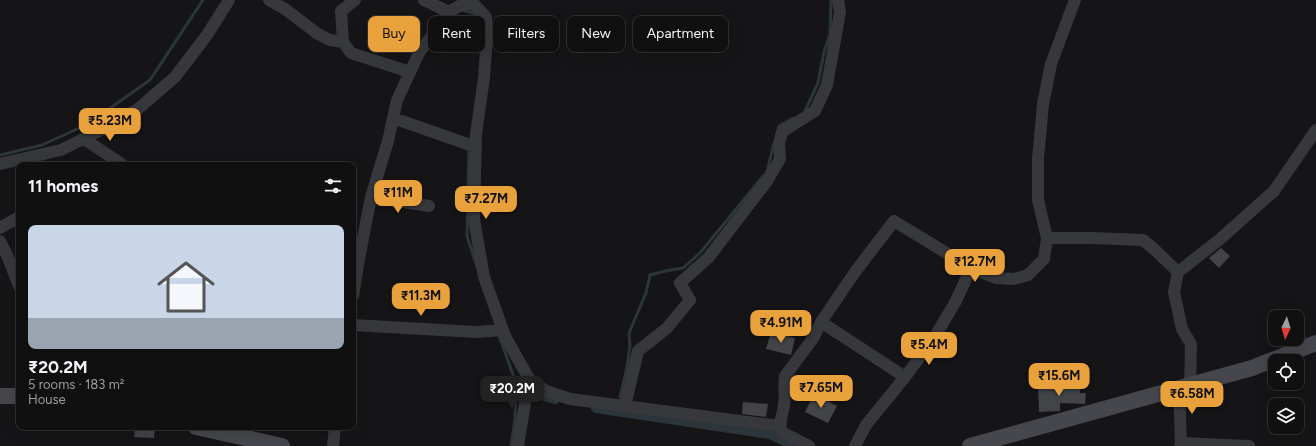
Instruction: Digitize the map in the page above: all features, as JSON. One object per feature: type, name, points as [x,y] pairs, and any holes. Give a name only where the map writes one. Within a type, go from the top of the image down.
[{"type":"main road","points":[[970,446],[1252,368],[1315,346]]},
{"type":"main road","points":[[0,396],[16,396]]},
{"type":"main road","points":[[210,430],[282,446]]},
{"type":"street","points":[[0,164],[61,150],[138,109],[175,77],[207,35],[229,0]]},
{"type":"street","points":[[269,0],[285,9],[318,34],[330,40],[343,42]]},
{"type":"street","points":[[355,0],[341,12],[343,42],[351,53],[410,72]]},
{"type":"street","points":[[424,0],[448,12]]},
{"type":"street","points":[[625,406],[638,351],[667,328],[690,300],[680,283],[709,257],[767,181],[780,159],[779,144],[782,132],[815,111],[827,85],[840,12],[838,0]]},
{"type":"street","points":[[809,446],[782,432],[780,426],[784,404],[785,376],[814,337],[821,322],[855,272],[894,221],[971,268],[996,278],[1014,279],[1028,275],[1044,259],[1048,238],[1038,200],[1038,159],[1043,104],[1051,64],[1075,0]]},
{"type":"street","points":[[356,278],[371,197],[397,100],[419,53],[448,12],[461,5],[476,2],[486,17],[487,36],[484,78],[475,146],[474,219],[484,277],[498,330],[505,336],[529,379],[546,391],[570,399],[780,426]]},
{"type":"street","points":[[393,118],[475,146]]},
{"type":"street","points":[[1249,446],[1180,444],[1185,387],[1191,344],[1182,329],[1174,292],[1178,272],[1218,240],[1274,191],[1316,130]]},
{"type":"street","points":[[84,139],[118,162]]},
{"type":"street","points":[[371,197],[428,206]]},
{"type":"street","points":[[0,228],[16,219]]},
{"type":"street","points":[[1048,238],[1143,240],[1178,272]]},
{"type":"street","points":[[0,241],[16,278]]},
{"type":"street","points":[[855,446],[866,425],[934,338],[956,301],[971,268]]},
{"type":"street","points":[[821,322],[905,377]]},
{"type":"street","points":[[356,325],[476,332],[498,330]]},
{"type":"street","points":[[518,446],[529,379]]},
{"type":"street","points":[[333,446],[336,430]]},
{"type":"building","points":[[1221,248],[1230,256],[1219,268],[1209,258]]},
{"type":"building","points":[[771,332],[795,338],[791,355],[766,349]]},
{"type":"building","points":[[1059,385],[1080,387],[1080,393],[1086,393],[1085,404],[1060,403],[1060,411],[1039,412],[1038,386]]},
{"type":"building","points":[[814,394],[837,406],[828,423],[805,412]]},
{"type":"building","points":[[743,402],[768,404],[766,417],[742,414]]},
{"type":"building","points":[[135,430],[155,430],[154,438],[134,437]]},
{"type":"waterway","points":[[0,155],[42,145],[86,125],[150,80],[203,0]]},
{"type":"waterway","points":[[805,111],[818,83],[824,52],[830,34],[831,0]]},
{"type":"waterway","points":[[462,10],[477,14],[478,16]]},
{"type":"waterway","points":[[778,130],[779,126],[793,118]]},
{"type":"waterway","points":[[767,171],[774,143]]},
{"type":"waterway","points":[[469,148],[467,236],[477,267]]},
{"type":"waterway","points":[[620,397],[630,346],[629,333],[646,293],[650,275],[683,268],[700,253],[764,175]]},
{"type":"waterway","points":[[498,333],[516,383],[515,420],[511,446]]},
{"type":"waterway","points":[[516,392],[522,392]]},
{"type":"waterway","points":[[532,392],[555,399]]},
{"type":"waterway","points":[[596,408],[770,434],[795,446]]}]
